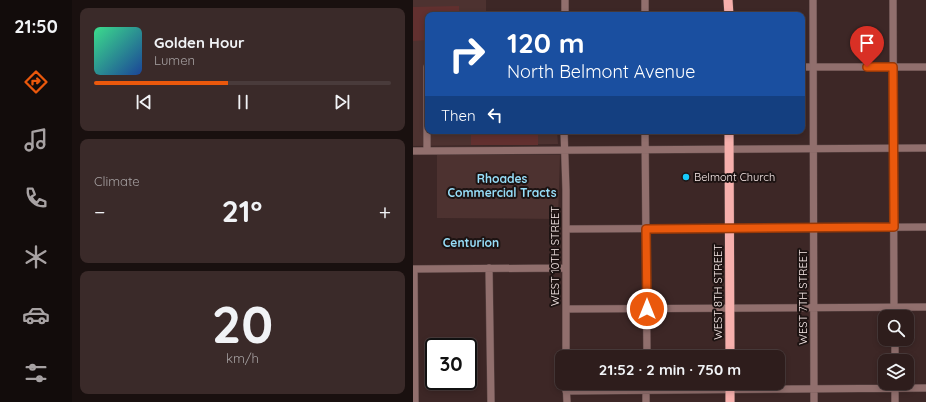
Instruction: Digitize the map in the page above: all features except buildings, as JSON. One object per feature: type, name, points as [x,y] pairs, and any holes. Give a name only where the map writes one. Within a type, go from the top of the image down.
[{"type":"main road","points":[[728,0],[729,12]]},
{"type":"main road","name":"WEST 8TH STREET","points":[[729,134],[730,350]]},
{"type":"main road","points":[[730,402],[731,390]]},
{"type":"street","points":[[565,0],[565,12]]},
{"type":"street","points":[[645,0],[645,12]]},
{"type":"street","name":"WEST 7TH STREET","points":[[813,0],[814,402]]},
{"type":"street","points":[[893,0],[894,308]]},
{"type":"street","points":[[805,67],[926,67]]},
{"type":"street","points":[[427,134],[427,151]]},
{"type":"street","name":"WEST 10TH STREET","points":[[564,134],[566,350]]},
{"type":"street","points":[[645,134],[647,350]]},
{"type":"street","points":[[413,151],[645,148],[926,148]]},
{"type":"street","points":[[566,229],[926,227]]},
{"type":"street","points":[[489,268],[491,402]]},
{"type":"street","points":[[415,402],[414,269],[566,268]]},
{"type":"street","points":[[566,309],[926,308]]},
{"type":"street","points":[[785,387],[814,388],[878,386]]},
{"type":"street","points":[[914,387],[926,388]]},
{"type":"street","points":[[566,390],[567,402]]},
{"type":"street","points":[[646,390],[646,402]]},
{"type":"street","points":[[895,390],[895,402]]},
{"type":"shaded area","points":[[413,0],[486,0],[486,12],[425,12],[425,134],[557,134],[558,144],[413,146]]},
{"type":"shaded area","points":[[459,6],[459,12],[425,12],[425,40],[413,41],[413,7]]},
{"type":"shaded area","points":[[471,134],[538,134],[538,145],[471,145]]},
{"type":"shaded area","points":[[437,155],[560,155],[558,219],[437,218]]},
{"type":"place","name":"Belmont Church","points":[[686,177]]},
{"type":"district","name":"Rhoades Commercial Tracts","points":[[502,186]]},
{"type":"district","name":"Centurion","points":[[471,243]]},
{"type":"route","points":[[647,309],[646,229],[894,227],[893,67],[867,67]]}]
